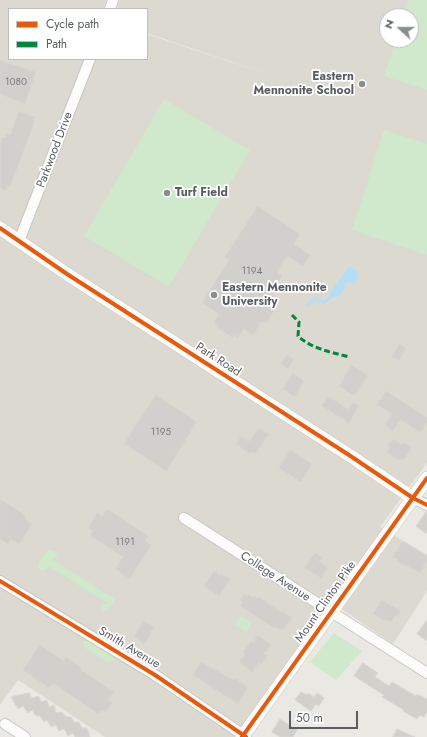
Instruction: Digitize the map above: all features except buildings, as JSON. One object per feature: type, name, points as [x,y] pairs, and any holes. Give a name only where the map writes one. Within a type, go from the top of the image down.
[{"type":"street","name":"Parkwood Drive","points":[[19,241],[90,60]]},
{"type":"street","name":"Park Road","points":[[0,228],[71,276],[349,455],[413,498],[427,505]]},
{"type":"street","name":"Mount Clinton Pike","points":[[243,736],[427,478]]},
{"type":"street","name":"College Avenue","points":[[184,518],[427,673]]},
{"type":"street","name":"Smith Avenue","points":[[0,581],[155,675],[243,736]]},
{"type":"street","points":[[5,724],[25,737]]},
{"type":"shaded area","name":"Eastern Mennonite University","points":[[0,0],[106,0],[103,8],[8,8],[8,60],[148,60],[148,34],[297,84],[148,33],[148,8],[117,8],[120,0],[427,0],[427,463],[380,527],[427,555],[427,591],[393,644],[327,599],[297,652],[235,737],[105,737],[18,680],[0,705]]},
{"type":"green space","points":[[409,0],[427,0],[427,90],[384,76],[393,48],[419,48],[419,8],[406,8]]},
{"type":"green space","name":"Turf Field","points":[[164,99],[250,150],[169,287],[84,236]]},
{"type":"green space","points":[[384,130],[427,144],[427,255],[352,230]]},
{"type":"green space","points":[[50,550],[58,554],[52,559],[115,599],[108,610],[103,611],[102,606],[107,603],[50,567],[43,571],[39,569],[39,564],[42,558],[45,553]]},
{"type":"green space","points":[[241,616],[252,623],[246,632],[235,625]]},
{"type":"green space","points":[[334,633],[362,651],[336,680],[310,662]]},
{"type":"green space","points":[[84,640],[87,640],[113,657],[114,660],[107,662],[85,648],[82,643]]},
{"type":"water","points":[[351,267],[358,272],[357,281],[355,284],[346,282],[343,291],[338,297],[331,297],[330,293],[347,269]]},
{"type":"waterway","points":[[308,305],[312,300],[316,299],[325,302],[331,297]]},
{"type":"marked path","points":[[292,315],[299,322],[298,336],[303,340],[322,350],[349,357]]},
{"type":"cycle path","points":[[0,228],[67,274],[349,455],[413,498],[427,505]]},
{"type":"cycle path","points":[[242,737],[427,478]]},
{"type":"cycle path","points":[[0,581],[155,675],[246,737]]},
{"type":"place","name":"Eastern Mennonite School","points":[[362,84]]},
{"type":"place","name":"Turf Field","points":[[167,193]]},
{"type":"place","name":"Eastern Mennonite University","points":[[214,295]]}]
